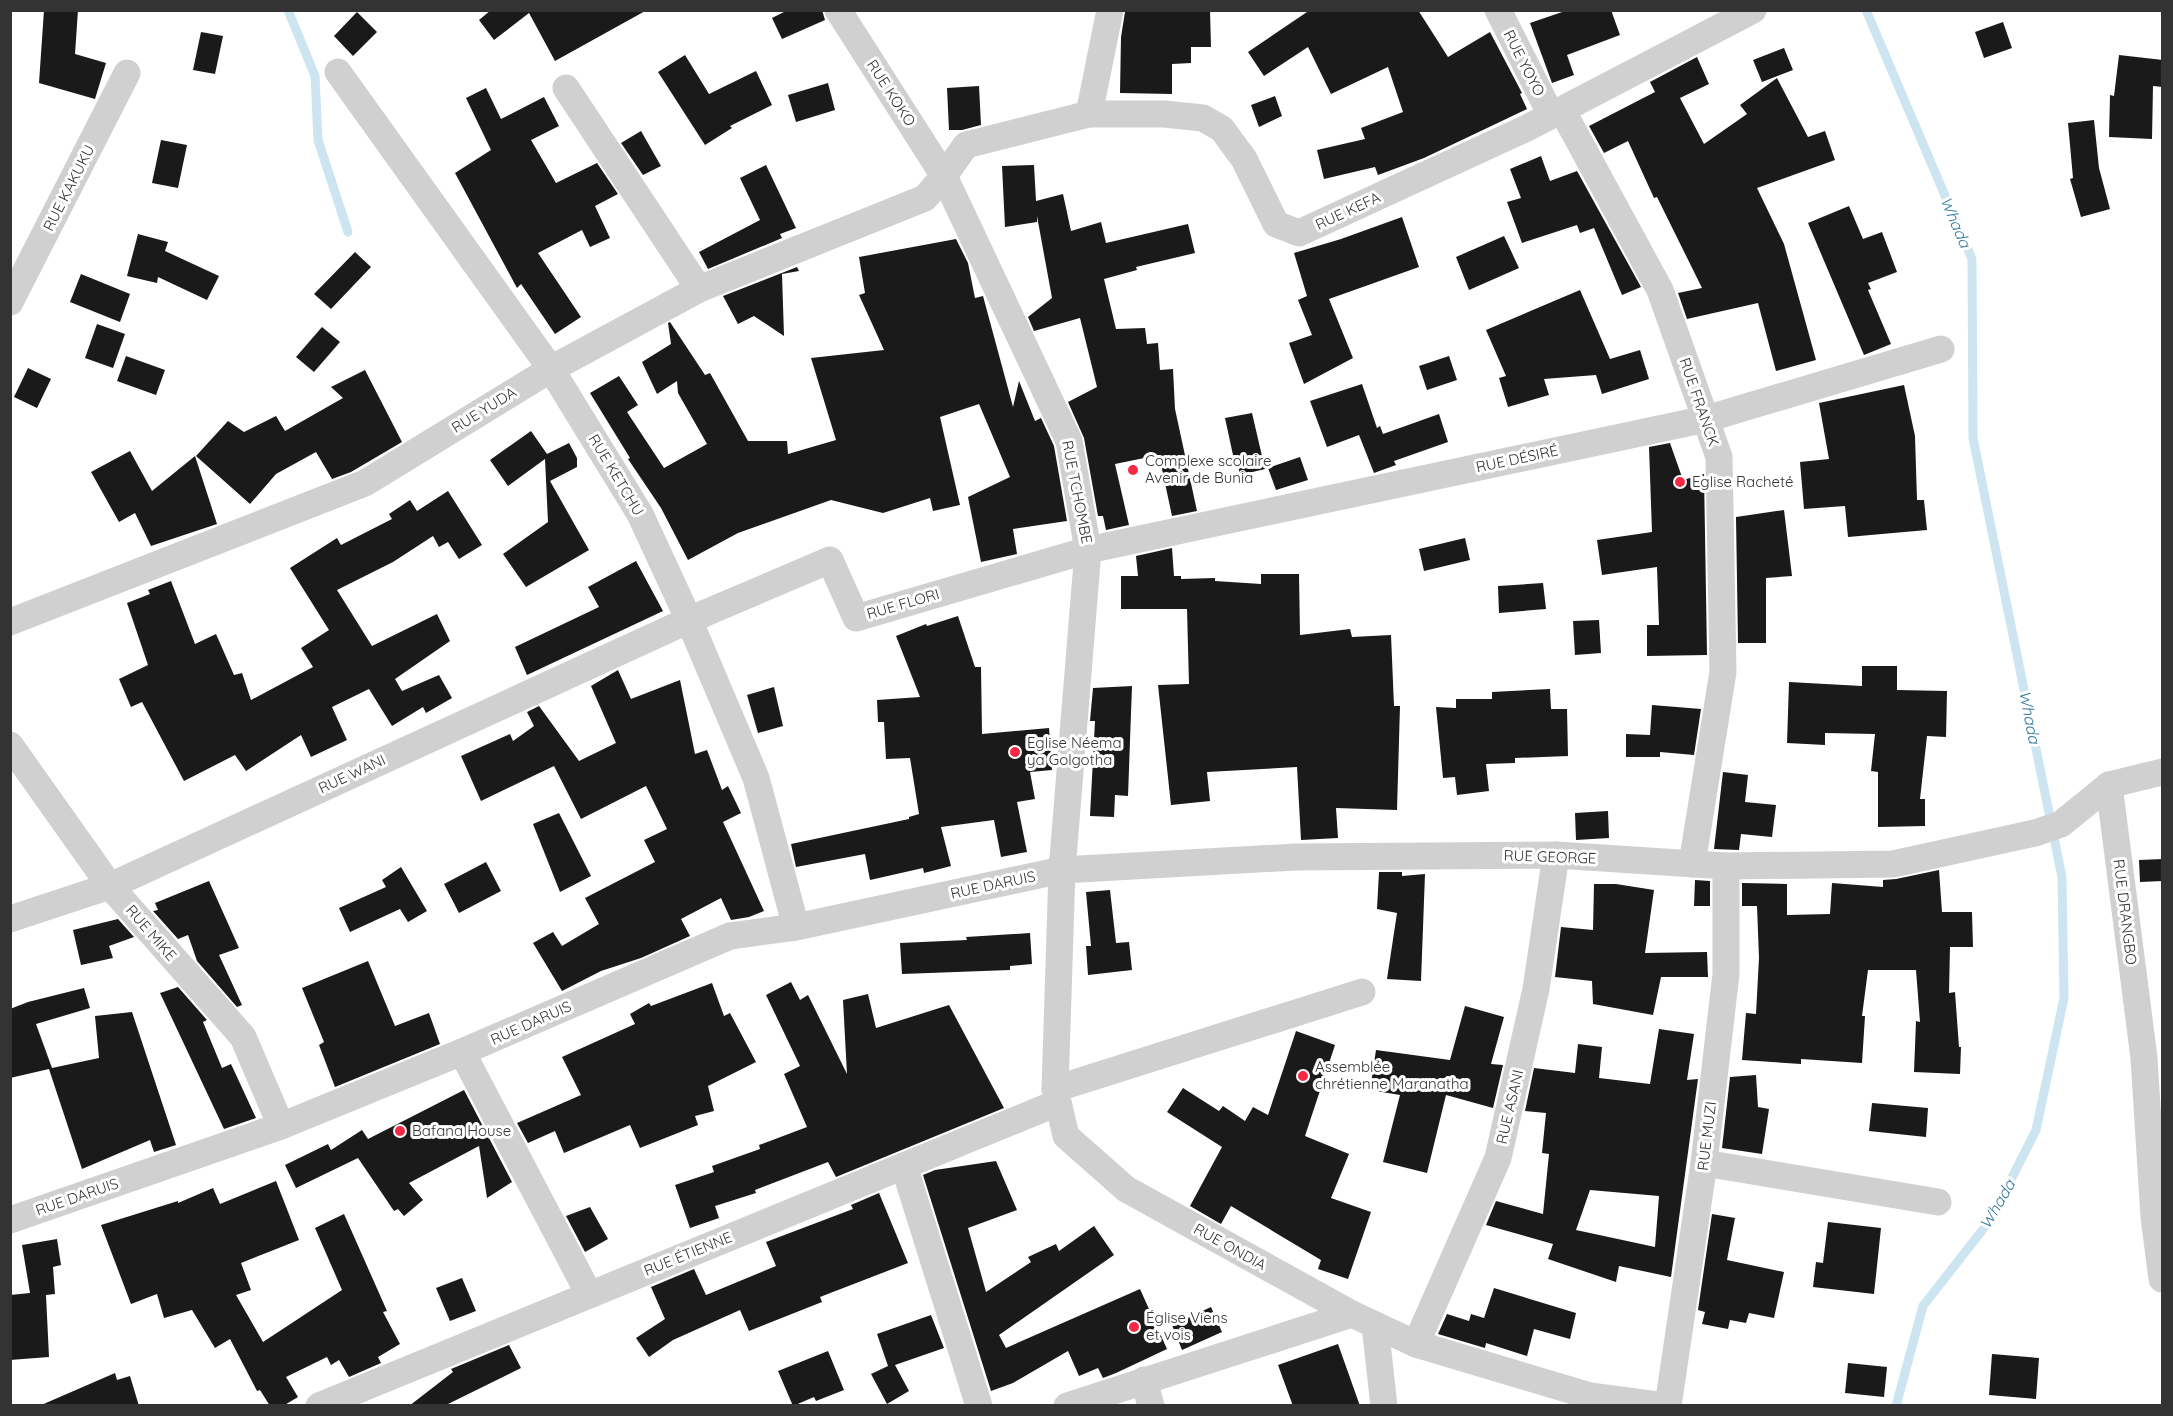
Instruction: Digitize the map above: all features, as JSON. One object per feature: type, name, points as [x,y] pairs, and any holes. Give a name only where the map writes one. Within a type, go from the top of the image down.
[{"type":"street","name":"RUE KOKO","points":[[838,10],[944,176]]},
{"type":"street","points":[[1089,114],[1110,10]]},
{"type":"street","name":"RUE YOYO","points":[[1498,10],[1556,112]]},
{"type":"street","name":"RUE KEFA","points":[[944,176],[966,145],[1089,114],[1164,114],[1203,118],[1222,129],[1244,159],[1276,224],[1299,233],[1527,128],[1753,10]]},
{"type":"street","name":"RUE KETCHU","points":[[338,72],[552,369],[640,514],[689,620],[756,778],[796,927]]},
{"type":"street","name":"RUE KAKUKU","points":[[10,302],[127,73]]},
{"type":"street","points":[[566,88],[699,289]]},
{"type":"street","name":"RUE FRANCK","points":[[1556,112],[1660,290],[1719,457],[1723,672],[1692,864]]},
{"type":"street","name":"RUE YUDA","points":[[10,622],[365,483],[552,369],[699,289],[925,198],[944,176]]},
{"type":"street","name":"RUE TCHOMBE","points":[[944,176],[1069,441],[1088,550],[1062,870]]},
{"type":"street","name":"RUE DÉSIRÉ","points":[[1088,550],[1706,419],[1941,349]]},
{"type":"street","name":"RUE FLORI","points":[[689,620],[830,560],[856,618],[1088,550]]},
{"type":"street","name":"RUE WANI","points":[[10,919],[110,886],[689,620]]},
{"type":"street","name":"RUE MIKE","points":[[10,745],[110,886],[243,1037],[281,1126]]},
{"type":"street","points":[[2109,785],[2163,772]]},
{"type":"street","name":"RUE GEORGE","points":[[1062,870],[1296,857],[1556,855],[1726,866],[1893,864],[2035,833],[2061,824],[2109,785]]},
{"type":"street","name":"RUE DRANGBO","points":[[2109,785],[2143,1049],[2154,1217],[2163,1279]]},
{"type":"street","name":"RUE ASANI","points":[[1416,1344],[1498,1158],[1536,989],[1556,855]]},
{"type":"street","name":"RUE MUZI","points":[[1666,1406],[1704,1164],[1726,974],[1726,866]]},
{"type":"street","name":"RUE DARUIS","points":[[10,1220],[281,1126],[462,1052],[730,936],[796,927],[1062,870]]},
{"type":"street","name":"RUE ONDIA","points":[[1062,870],[1056,1096],[1066,1136],[1126,1190],[1364,1320],[1416,1344],[1591,1401],[1666,1406]]},
{"type":"street","name":"RUE ÉTIENNE","points":[[319,1406],[904,1166],[1056,1096],[1362,992]]},
{"type":"street","points":[[462,1052],[589,1294]]},
{"type":"street","points":[[1704,1164],[1938,1202]]},
{"type":"street","points":[[904,1166],[979,1406]]},
{"type":"street","points":[[1067,1406],[1144,1380],[1364,1320],[1384,1406]]},
{"type":"street","points":[[1144,1380],[1151,1406]]},
{"type":"building","points":[[44,10],[78,10],[75,54],[106,63],[95,99],[39,83]]},
{"type":"building","points":[[491,10],[647,10],[555,61],[529,13],[494,40],[479,20]]},
{"type":"building","points":[[788,10],[822,10],[825,20],[782,39],[772,18]]},
{"type":"building","points":[[1210,10],[1211,47],[1191,47],[1191,63],[1172,64],[1172,94],[1120,93],[1121,37],[1125,12]]},
{"type":"building","points":[[1310,10],[1418,10],[1448,57],[1490,32],[1522,93],[1520,94],[1527,109],[1424,158],[1378,175],[1375,167],[1324,179],[1317,150],[1365,139],[1361,128],[1403,112],[1388,67],[1331,94],[1308,47],[1264,76],[1248,52]]},
{"type":"building","points":[[1568,10],[1611,10],[1620,35],[1567,55],[1574,75],[1552,83],[1530,23]]},
{"type":"building","points":[[357,12],[377,32],[353,56],[334,36]]},
{"type":"building","points":[[2003,22],[2012,48],[1984,58],[1975,32]]},
{"type":"building","points":[[201,32],[223,36],[215,74],[193,70]]},
{"type":"building","points":[[1784,48],[1793,70],[1762,82],[1753,60]]},
{"type":"building","points":[[685,55],[709,94],[756,71],[772,105],[730,126],[732,128],[705,145],[658,72]]},
{"type":"building","points":[[2119,55],[2163,60],[2163,87],[2153,86],[2152,139],[2109,137],[2110,95],[2114,96]]},
{"type":"building","points":[[1697,57],[1709,84],[1680,98],[1704,144],[1747,114],[1740,105],[1777,78],[1808,137],[1825,131],[1835,160],[1757,188],[1784,244],[1816,360],[1776,371],[1758,303],[1687,319],[1678,293],[1702,288],[1657,197],[1654,198],[1628,141],[1604,153],[1589,126],[1655,92],[1650,82]]},
{"type":"building","points":[[828,83],[835,110],[796,122],[788,95]]},
{"type":"building","points":[[979,86],[981,125],[962,130],[949,130],[947,88]]},
{"type":"building","points":[[486,88],[501,119],[544,97],[559,126],[531,140],[556,183],[597,163],[618,194],[595,206],[610,238],[590,247],[582,230],[538,253],[581,317],[555,334],[521,284],[517,288],[455,173],[491,150],[466,98]]},
{"type":"building","points":[[1275,96],[1282,116],[1259,127],[1251,105]]},
{"type":"building","points":[[2094,120],[2099,168],[2110,209],[2081,217],[2070,179],[2073,178],[2068,123]]},
{"type":"building","points":[[641,131],[661,166],[643,175],[621,143]]},
{"type":"building","points":[[161,140],[187,145],[178,188],[152,183]]},
{"type":"building","points":[[1541,156],[1550,181],[1577,171],[1641,287],[1622,295],[1594,228],[1580,233],[1577,225],[1522,243],[1507,202],[1521,198],[1510,169]]},
{"type":"building","points":[[766,165],[796,228],[780,234],[782,238],[708,269],[699,252],[760,220],[740,178]]},
{"type":"building","points":[[1034,165],[1036,201],[1063,194],[1071,231],[1101,222],[1106,243],[1188,224],[1195,253],[1136,267],[1137,270],[1104,279],[1116,329],[1145,328],[1147,344],[1158,343],[1160,370],[1173,369],[1175,409],[1197,511],[1172,516],[1159,455],[1115,464],[1129,525],[1106,530],[1103,516],[1098,516],[1084,438],[1068,402],[1097,387],[1080,318],[1034,331],[1028,317],[1052,298],[1037,216],[1037,222],[1005,227],[1002,166]]},
{"type":"building","points":[[1849,206],[1863,239],[1882,232],[1897,272],[1868,283],[1871,289],[1868,290],[1891,344],[1864,355],[1808,223]]},
{"type":"building","points":[[1402,217],[1419,267],[1329,299],[1353,358],[1304,384],[1289,343],[1312,335],[1298,300],[1307,296],[1294,253]]},
{"type":"building","points":[[138,234],[168,242],[165,251],[219,276],[207,300],[158,277],[157,283],[127,276]]},
{"type":"building","points":[[1504,236],[1519,268],[1469,290],[1456,257]]},
{"type":"building","points":[[956,239],[968,263],[975,298],[983,296],[1013,407],[1019,381],[1035,421],[1041,418],[1054,446],[1067,521],[1013,529],[1017,554],[981,562],[968,497],[1010,477],[979,404],[940,417],[960,505],[933,511],[930,498],[883,513],[831,500],[738,533],[688,560],[661,508],[628,459],[630,458],[590,393],[619,376],[638,405],[627,412],[664,468],[707,444],[678,393],[677,381],[657,394],[642,362],[671,344],[668,323],[670,322],[705,375],[710,373],[748,441],[787,441],[788,454],[836,440],[811,358],[884,350],[859,295],[865,293],[859,257]]},
{"type":"building","points":[[355,252],[371,267],[331,309],[314,294]]},
{"type":"building","points":[[797,267],[799,271],[782,274],[784,336],[754,316],[738,324],[723,296]]},
{"type":"building","points":[[81,274],[130,294],[120,322],[70,302]]},
{"type":"building","points":[[1580,290],[1610,359],[1640,350],[1649,379],[1602,394],[1596,375],[1544,379],[1549,395],[1508,407],[1499,378],[1506,376],[1486,330]]},
{"type":"building","points":[[97,324],[125,334],[113,368],[85,358]]},
{"type":"building","points":[[322,327],[340,342],[314,372],[296,357]]},
{"type":"building","points":[[126,356],[165,370],[156,395],[117,381]]},
{"type":"building","points":[[1449,356],[1457,380],[1427,390],[1419,366]]},
{"type":"building","points":[[28,368],[51,379],[37,408],[14,397]]},
{"type":"building","points":[[365,370],[402,442],[351,472],[332,479],[316,452],[276,474],[250,504],[196,456],[228,421],[244,432],[276,416],[285,431],[343,398],[331,387]]},
{"type":"building","points":[[1362,384],[1377,428],[1380,426],[1383,434],[1439,414],[1448,442],[1394,461],[1396,465],[1374,473],[1359,435],[1327,447],[1310,401]]},
{"type":"building","points":[[1904,385],[1915,436],[1917,500],[1924,500],[1927,530],[1848,537],[1845,506],[1804,509],[1800,462],[1829,459],[1819,403]]},
{"type":"building","points":[[1252,413],[1265,469],[1240,475],[1225,418]]},
{"type":"building","points":[[531,431],[547,454],[569,443],[577,458],[577,467],[550,481],[589,550],[526,587],[503,554],[548,522],[545,459],[508,486],[490,460]]},
{"type":"building","points":[[1670,443],[1683,480],[1704,474],[1707,655],[1647,656],[1647,625],[1659,625],[1657,567],[1602,575],[1597,540],[1652,532],[1649,447]]},
{"type":"building","points":[[130,451],[152,491],[195,456],[217,524],[151,546],[135,513],[119,522],[91,472]]},
{"type":"building","points":[[1300,457],[1308,480],[1276,490],[1268,468]]},
{"type":"building","points":[[448,491],[482,545],[459,559],[448,542],[439,547],[433,536],[393,562],[337,590],[372,646],[437,614],[450,641],[395,679],[402,691],[439,675],[452,698],[426,713],[423,707],[392,726],[369,689],[332,707],[347,740],[311,757],[301,735],[246,771],[235,755],[184,781],[142,702],[131,707],[119,679],[148,665],[127,603],[150,594],[148,590],[171,581],[195,644],[216,634],[234,675],[242,673],[251,700],[313,667],[301,648],[329,630],[290,568],[337,538],[341,545],[392,519],[389,514],[410,500],[417,511]]},
{"type":"building","points":[[1784,510],[1792,576],[1766,578],[1766,643],[1738,643],[1736,517]]},
{"type":"building","points":[[1465,538],[1470,560],[1424,571],[1419,549]]},
{"type":"building","points":[[1172,548],[1174,576],[1181,576],[1181,579],[1215,578],[1215,581],[1261,584],[1261,574],[1299,574],[1300,635],[1350,629],[1352,637],[1391,635],[1394,706],[1400,706],[1397,810],[1336,808],[1338,838],[1301,840],[1297,767],[1207,772],[1210,801],[1171,805],[1158,685],[1189,684],[1187,609],[1121,609],[1121,576],[1138,576],[1136,556]]},
{"type":"building","points":[[636,561],[663,611],[527,675],[515,647],[599,607],[588,587]]},
{"type":"building","points":[[1543,583],[1546,609],[1499,613],[1498,586]]},
{"type":"building","points":[[958,616],[975,667],[981,667],[982,734],[1049,728],[1052,770],[1030,772],[1035,799],[1017,802],[1027,852],[1001,857],[994,820],[941,827],[951,866],[924,873],[923,868],[870,880],[865,854],[796,867],[791,844],[909,819],[919,814],[910,758],[886,759],[884,722],[878,722],[877,700],[920,697],[896,636],[926,624],[927,626]]},
{"type":"building","points":[[1599,620],[1601,653],[1575,655],[1573,621]]},
{"type":"building","points":[[1862,666],[1897,666],[1897,690],[1947,691],[1946,737],[1927,736],[1920,799],[1925,799],[1925,826],[1878,827],[1878,772],[1871,771],[1875,734],[1825,733],[1825,745],[1787,743],[1789,682],[1862,686]]},
{"type":"building","points":[[618,670],[631,699],[680,680],[695,754],[707,750],[722,790],[728,786],[741,813],[723,822],[764,911],[749,917],[731,920],[721,898],[681,919],[690,936],[641,958],[601,971],[562,991],[533,943],[553,932],[562,946],[599,924],[585,898],[655,862],[644,840],[667,829],[646,786],[581,819],[554,766],[481,801],[461,756],[510,734],[513,741],[534,726],[527,712],[539,706],[579,761],[616,743],[591,686]]},
{"type":"building","points":[[1132,686],[1128,796],[1115,795],[1114,817],[1090,816],[1095,721],[1090,721],[1093,688]]},
{"type":"building","points":[[774,687],[783,726],[758,733],[747,695]]},
{"type":"building","points":[[1550,689],[1551,709],[1567,709],[1568,756],[1515,758],[1515,763],[1486,764],[1489,791],[1457,795],[1455,777],[1443,778],[1436,707],[1456,708],[1456,699],[1492,699],[1492,692]]},
{"type":"building","points":[[1652,705],[1701,709],[1694,755],[1660,752],[1660,757],[1626,757],[1626,734],[1650,735]]},
{"type":"building","points":[[1723,772],[1748,775],[1745,802],[1776,805],[1772,837],[1741,834],[1739,850],[1714,849]]},
{"type":"building","points":[[1608,811],[1609,838],[1576,840],[1575,813]]},
{"type":"building","points":[[559,813],[591,876],[560,892],[533,824]]},
{"type":"building","points":[[2163,859],[2163,881],[2140,882],[2139,860]]},
{"type":"building","points":[[486,862],[501,891],[459,913],[444,884]]},
{"type":"building","points":[[401,867],[427,911],[408,922],[400,909],[350,932],[339,908],[386,887],[382,880]]},
{"type":"building","points":[[1939,870],[1942,912],[1972,912],[1973,947],[1950,947],[1949,993],[1955,992],[1959,1047],[1961,1047],[1960,1074],[1914,1072],[1916,1021],[1920,1022],[1916,970],[1868,970],[1862,1016],[1865,1016],[1862,1063],[1801,1059],[1801,1064],[1742,1060],[1746,1013],[1756,1014],[1759,958],[1757,906],[1742,906],[1742,883],[1787,884],[1787,915],[1830,914],[1832,883],[1883,887],[1883,880]]},
{"type":"building","points":[[1379,872],[1402,872],[1402,876],[1425,874],[1421,981],[1387,979],[1397,913],[1377,909]]},
{"type":"building","points":[[1695,880],[1710,881],[1710,906],[1694,906]]},
{"type":"building","points":[[209,881],[239,948],[219,955],[242,1005],[237,1007],[197,961],[188,935],[178,939],[153,911],[158,910],[155,903]]},
{"type":"building","points":[[1594,884],[1616,884],[1654,890],[1645,953],[1707,952],[1708,977],[1661,977],[1653,1015],[1593,1004],[1592,981],[1555,977],[1561,927],[1593,930]]},
{"type":"building","points":[[1110,890],[1116,943],[1129,942],[1132,970],[1088,975],[1086,946],[1091,946],[1086,892]]},
{"type":"building","points":[[118,919],[134,937],[109,946],[113,958],[81,965],[73,930]]},
{"type":"building","points":[[1030,933],[1032,964],[1010,966],[1010,970],[902,974],[900,943],[967,940],[966,937]]},
{"type":"building","points":[[368,961],[395,1026],[429,1013],[440,1044],[335,1087],[319,1045],[324,1042],[302,988]]},
{"type":"building","points":[[791,982],[800,1000],[808,995],[847,1074],[843,1000],[868,994],[876,1028],[949,1005],[1004,1108],[836,1177],[828,1162],[755,1190],[756,1193],[715,1206],[719,1218],[690,1228],[675,1185],[714,1172],[712,1166],[760,1149],[759,1145],[807,1127],[784,1074],[800,1066],[766,995]]},
{"type":"building","points":[[712,983],[724,1016],[730,1013],[756,1062],[708,1086],[714,1111],[695,1116],[698,1125],[640,1148],[630,1125],[564,1153],[555,1131],[528,1143],[517,1123],[581,1095],[562,1057],[635,1024],[630,1014],[649,1003],[651,1006]]},
{"type":"building","points":[[178,987],[207,1020],[203,1022],[222,1068],[231,1064],[256,1118],[224,1129],[160,993]]},
{"type":"building","points":[[84,988],[90,1008],[36,1024],[52,1068],[99,1058],[95,1016],[132,1012],[176,1145],[154,1152],[150,1140],[82,1169],[49,1069],[10,1078],[10,1009],[28,1002]]},
{"type":"building","points":[[1465,1006],[1504,1017],[1491,1064],[1503,1065],[1493,1108],[1446,1095],[1427,1173],[1383,1162],[1400,1095],[1370,1090],[1376,1050],[1450,1060]]},
{"type":"building","points":[[1659,1029],[1694,1034],[1687,1080],[1698,1079],[1671,1277],[1619,1266],[1616,1282],[1548,1259],[1553,1244],[1486,1225],[1496,1201],[1543,1214],[1549,1154],[1542,1153],[1546,1113],[1525,1111],[1534,1068],[1575,1073],[1578,1044],[1602,1047],[1599,1078],[1650,1084]],"holes":[[[1590,1190],[1659,1196],[1655,1247],[1576,1230]]]},
{"type":"building","points":[[1296,1031],[1335,1045],[1305,1136],[1349,1154],[1331,1198],[1371,1212],[1348,1279],[1318,1269],[1321,1260],[1231,1206],[1221,1224],[1190,1206],[1222,1147],[1167,1112],[1183,1088],[1219,1111],[1223,1106],[1245,1121],[1253,1107],[1268,1115]]},
{"type":"building","points":[[1756,1075],[1758,1107],[1769,1109],[1762,1154],[1722,1148],[1730,1077]]},
{"type":"building","points":[[464,1090],[512,1182],[487,1198],[479,1146],[409,1183],[423,1200],[404,1216],[398,1209],[394,1211],[358,1158],[296,1188],[285,1165],[328,1144],[331,1150],[362,1130],[368,1139]]},
{"type":"building","points":[[1872,1103],[1928,1108],[1926,1137],[1869,1131]]},
{"type":"building","points":[[996,1161],[1017,1210],[968,1228],[986,1292],[1031,1262],[1028,1257],[1056,1244],[1059,1251],[1094,1226],[1114,1255],[999,1335],[1006,1348],[1140,1289],[1167,1349],[1103,1378],[1098,1368],[1079,1376],[1068,1351],[1013,1383],[991,1391],[923,1175],[935,1170]]},
{"type":"building","points":[[276,1181],[299,1240],[241,1263],[251,1290],[236,1295],[263,1342],[342,1290],[315,1228],[344,1214],[387,1311],[383,1312],[400,1344],[378,1357],[381,1363],[349,1377],[339,1360],[331,1365],[327,1357],[286,1377],[298,1397],[283,1406],[270,1406],[260,1390],[257,1391],[230,1339],[215,1348],[192,1310],[164,1318],[157,1294],[131,1304],[101,1225],[178,1201],[178,1203],[213,1188],[220,1204]]},
{"type":"building","points":[[879,1193],[908,1263],[820,1297],[822,1302],[749,1331],[740,1310],[673,1340],[649,1357],[636,1338],[665,1319],[651,1287],[694,1269],[706,1295],[776,1266],[766,1242],[853,1209],[851,1205]]},
{"type":"building","points":[[590,1207],[608,1239],[585,1252],[566,1216]]},
{"type":"building","points":[[1712,1214],[1735,1218],[1727,1260],[1784,1272],[1774,1318],[1749,1313],[1746,1323],[1730,1320],[1728,1329],[1702,1324],[1705,1312],[1698,1310]]},
{"type":"building","points":[[1828,1222],[1881,1228],[1874,1294],[1813,1287],[1816,1262],[1823,1263]]},
{"type":"building","points":[[57,1239],[61,1265],[53,1267],[55,1294],[46,1295],[49,1357],[10,1360],[10,1295],[30,1293],[22,1245]]},
{"type":"building","points":[[462,1278],[476,1311],[450,1321],[436,1288]]},
{"type":"building","points":[[1494,1288],[1576,1313],[1570,1339],[1534,1329],[1527,1356],[1486,1343],[1485,1348],[1438,1334],[1447,1314],[1469,1321],[1471,1314],[1484,1318]]},
{"type":"building","points":[[1211,1307],[1222,1332],[1182,1350],[1172,1325]]},
{"type":"building","points":[[931,1315],[944,1348],[895,1365],[909,1391],[887,1404],[871,1374],[888,1366],[877,1334]]},
{"type":"building","points":[[1338,1344],[1360,1406],[1293,1406],[1278,1365]]},
{"type":"building","points":[[509,1345],[521,1368],[444,1406],[409,1406],[453,1372],[451,1369]]},
{"type":"building","points":[[828,1351],[844,1390],[816,1401],[814,1397],[793,1406],[778,1371]]},
{"type":"building","points":[[1992,1354],[2039,1358],[2036,1399],[1989,1395]]},
{"type":"building","points":[[1848,1363],[1887,1367],[1884,1397],[1845,1393]]},
{"type":"building","points":[[115,1373],[117,1380],[130,1376],[139,1406],[39,1406]]},
{"type":"waterway","points":[[288,10],[315,76],[318,140],[348,232]]},
{"type":"waterway","name":"Whada","points":[[1866,10],[1972,259],[1973,438],[2062,877],[2064,998],[2036,1130],[1991,1219],[1923,1306],[1896,1406]]},
{"type":"place","name":"Complexe scolaire Avenir de Bunia","points":[[1133,470]]},
{"type":"place","name":"Eglise Racheté","points":[[1680,482]]},
{"type":"place","name":"Eglise Néema ya Golgotha","points":[[1015,752]]},
{"type":"place","name":"Assemblée chrétienne Maranatha","points":[[1303,1076]]},
{"type":"place","name":"Bafana House","points":[[400,1131]]},
{"type":"place","name":"Église Viens et vois","points":[[1134,1327]]}]
